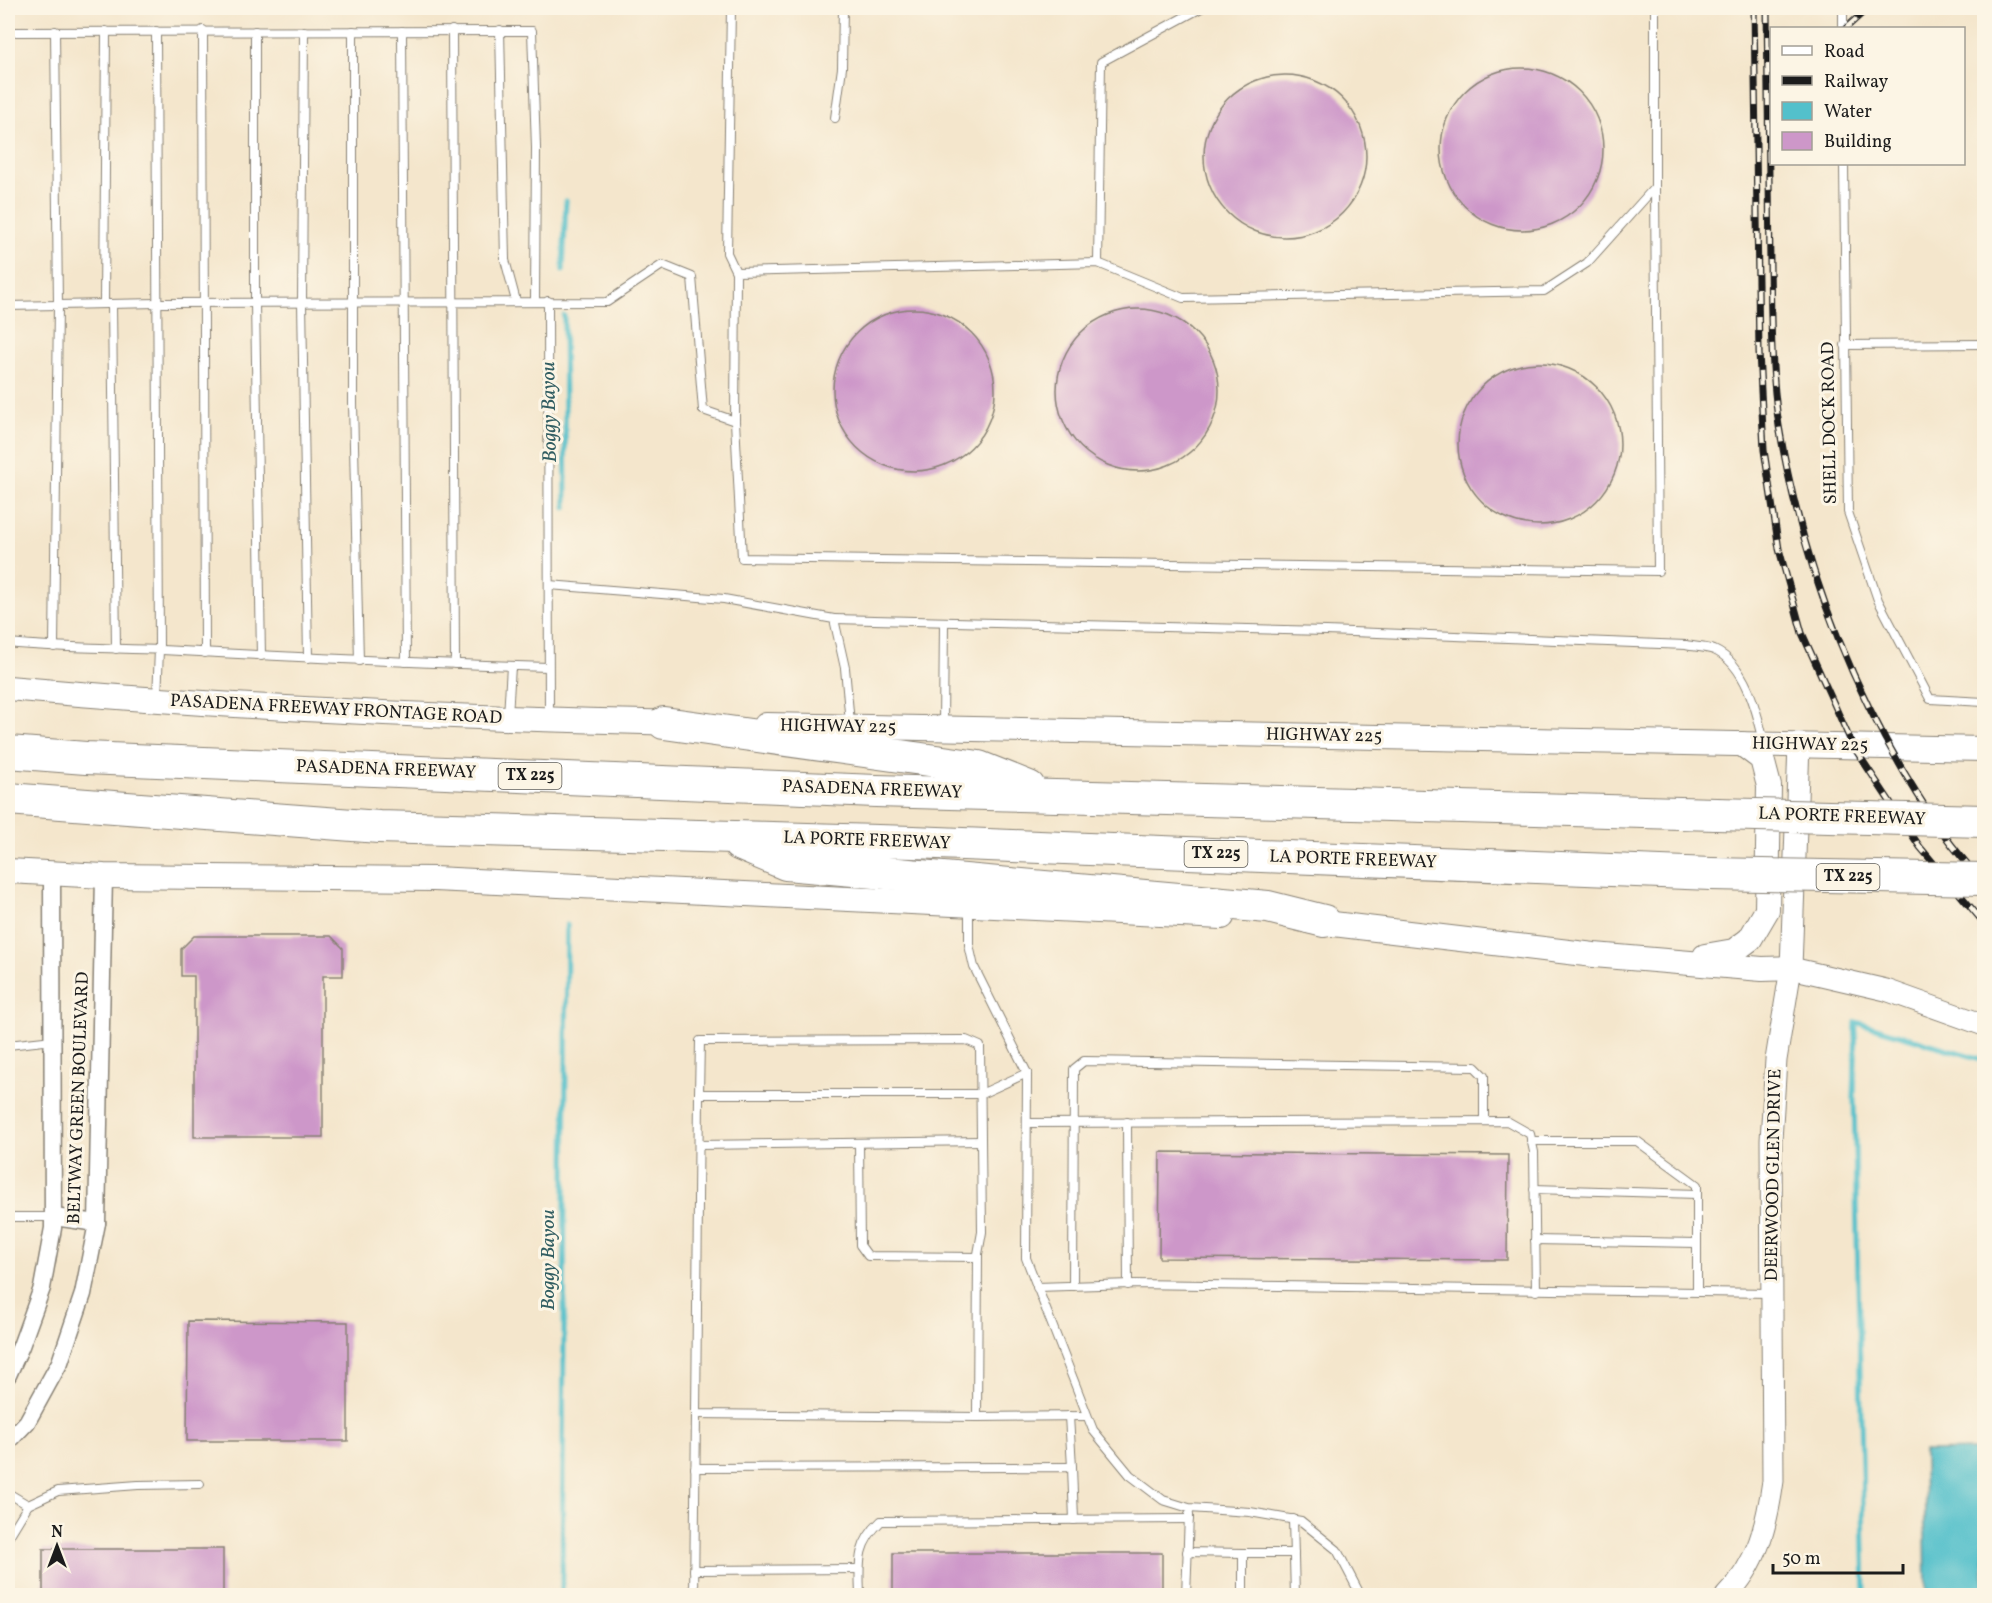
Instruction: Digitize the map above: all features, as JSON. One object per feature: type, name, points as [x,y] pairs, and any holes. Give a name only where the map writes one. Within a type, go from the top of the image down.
[{"type":"highway","points":[[664,723],[979,767],[1053,796]]},
{"type":"highway","name":"PASADENA FREEWAY","points":[[8,752],[98,759],[1053,796]]},
{"type":"highway","name":"LA PORTE FREEWAY","points":[[1053,796],[1984,821]]},
{"type":"highway","name":"TX 225","points":[[8,799],[379,827],[721,836]]},
{"type":"highway","points":[[721,836],[786,864],[1268,907],[1324,921]]},
{"type":"highway","name":"LA PORTE FREEWAY","points":[[721,836],[1711,874],[1984,879]]},
{"type":"main road","name":"PASADENA FREEWAY FRONTAGE ROAD","points":[[8,688],[157,701],[549,721],[664,723]]},
{"type":"main road","name":"HIGHWAY 225","points":[[664,723],[1984,749]]},
{"type":"main road","points":[[1666,962],[1734,951],[1750,939],[1767,910],[1768,786],[1762,759],[1753,744]]},
{"type":"main road","points":[[8,871],[104,876],[434,879],[969,907],[1324,921],[1666,962],[1762,969],[1791,968]]},
{"type":"street","name":"DEERWOOD GLEN DRIVE","points":[[1726,1596],[1752,1560],[1766,1528],[1773,1481],[1771,1140],[1776,1060],[1791,968],[1799,744]]},
{"type":"street","name":"BELTWAY GREEN BOULEVARD","points":[[8,1375],[42,1288],[54,1216],[52,874]]},
{"type":"street","name":"BELTWAY GREEN BOULEVARD","points":[[8,1442],[27,1422],[44,1394],[72,1332],[83,1294],[97,1223],[104,876]]},
{"type":"street","points":[[1791,968],[1886,990],[1984,1025]]},
{"type":"street","points":[[54,1216],[97,1223]]},
{"type":"lane","points":[[731,8],[727,253],[736,272],[735,421],[741,558],[1658,571],[1655,8]]},
{"type":"lane","points":[[835,118],[843,68],[843,8]]},
{"type":"lane","points":[[1098,263],[1101,62],[1202,8]]},
{"type":"lane","points":[[1843,8],[1843,27]]},
{"type":"lane","points":[[203,30],[206,303],[205,653]]},
{"type":"lane","points":[[8,33],[203,30],[532,31],[536,148],[535,301]]},
{"type":"lane","points":[[452,30],[455,664]]},
{"type":"lane","points":[[500,30],[505,260],[516,301]]},
{"type":"lane","points":[[54,647],[58,305],[55,31]]},
{"type":"lane","points":[[106,31],[108,304],[116,649]]},
{"type":"lane","points":[[156,31],[159,650],[157,701]]},
{"type":"lane","points":[[255,31],[255,303],[261,656]]},
{"type":"lane","points":[[304,31],[302,302],[308,658]]},
{"type":"lane","points":[[353,31],[353,403],[359,661]]},
{"type":"lane","points":[[402,31],[406,662]]},
{"type":"lane","name":"SHELL DOCK ROAD","points":[[1844,165],[1848,512],[1878,600],[1930,699],[1984,702]]},
{"type":"lane","points":[[736,272],[1098,263],[1183,298],[1544,291],[1587,263],[1655,187]]},
{"type":"lane","points":[[8,306],[302,302],[608,302],[662,265],[692,278],[703,410],[735,421]]},
{"type":"lane","points":[[548,301],[549,721]]},
{"type":"lane","points":[[1845,345],[1984,344]]},
{"type":"lane","points":[[549,585],[724,599],[834,619],[1338,631],[1686,645],[1713,650],[1728,660],[1749,690],[1753,744]]},
{"type":"lane","points":[[834,619],[845,669],[850,727]]},
{"type":"lane","points":[[943,729],[945,622]]},
{"type":"lane","points":[[8,643],[359,661],[548,667]]},
{"type":"lane","points":[[508,718],[511,666]]},
{"type":"lane","points":[[969,907],[969,945],[974,967],[1027,1072],[1026,1258],[1093,1430],[1130,1474],[1163,1500],[1189,1508],[1250,1512],[1301,1521],[1337,1550],[1361,1596]]},
{"type":"lane","points":[[8,1045],[53,1040]]},
{"type":"lane","points":[[694,1596],[700,1041],[966,1040],[980,1047],[982,1232],[978,1257],[977,1417]]},
{"type":"lane","points":[[1073,1286],[1074,1069],[1084,1061],[1475,1067],[1484,1076],[1484,1121]]},
{"type":"lane","points":[[699,1094],[981,1094],[1027,1072]]},
{"type":"lane","points":[[1027,1123],[1507,1121],[1530,1134],[1534,1189],[1536,1291]]},
{"type":"lane","points":[[1126,1122],[1128,1284]]},
{"type":"lane","points":[[699,1145],[981,1141]]},
{"type":"lane","points":[[1531,1141],[1637,1141],[1697,1185],[1697,1291]]},
{"type":"lane","points":[[859,1143],[860,1245],[868,1256],[978,1257]]},
{"type":"lane","points":[[1534,1189],[1697,1194]]},
{"type":"lane","points":[[8,1217],[54,1216]]},
{"type":"lane","points":[[1535,1240],[1697,1244]]},
{"type":"lane","points":[[1037,1287],[1128,1284],[1772,1293]]},
{"type":"lane","points":[[696,1414],[1087,1416]]},
{"type":"lane","points":[[1070,1416],[1074,1520]]},
{"type":"lane","points":[[695,1468],[1072,1467]]},
{"type":"lane","points":[[8,1538],[28,1505],[58,1491],[138,1485],[200,1484]]},
{"type":"lane","points":[[8,1494],[28,1505]]},
{"type":"lane","points":[[1186,1596],[1189,1508]]},
{"type":"lane","points":[[860,1596],[859,1557],[866,1536],[881,1521],[1189,1519]]},
{"type":"lane","points":[[1293,1519],[1295,1596]]},
{"type":"lane","points":[[1187,1552],[1294,1553]]},
{"type":"lane","points":[[1243,1554],[1243,1596]]},
{"type":"lane","points":[[694,1570],[859,1569]]},
{"type":"water","points":[[1984,1450],[1984,1595],[1926,1595],[1924,1451]]},
{"type":"building","points":[[1522,68],[1553,75],[1567,82],[1579,92],[1589,104],[1596,118],[1603,149],[1596,180],[1589,194],[1579,206],[1567,216],[1553,223],[1522,230],[1491,223],[1477,216],[1465,206],[1455,194],[1448,180],[1441,149],[1448,118],[1455,104],[1465,92],[1477,82],[1491,75]]},
{"type":"building","points":[[1285,75],[1316,82],[1330,89],[1342,99],[1352,111],[1359,125],[1366,156],[1359,187],[1352,201],[1342,213],[1330,223],[1316,230],[1285,237],[1254,230],[1240,223],[1228,213],[1218,201],[1211,187],[1204,156],[1211,125],[1218,111],[1228,99],[1240,89],[1254,82]]},
{"type":"building","points":[[914,309],[945,316],[959,323],[971,333],[981,345],[988,359],[995,390],[988,421],[981,435],[971,447],[959,457],[945,464],[914,471],[883,464],[869,457],[857,447],[847,435],[840,421],[833,390],[840,359],[847,345],[857,333],[869,323],[883,316]]},
{"type":"building","points":[[1138,309],[1169,316],[1183,323],[1195,333],[1205,345],[1212,359],[1219,390],[1212,421],[1205,435],[1195,447],[1183,457],[1169,464],[1138,471],[1107,464],[1093,457],[1081,447],[1071,435],[1064,421],[1057,390],[1064,359],[1071,345],[1081,333],[1093,323],[1107,316]]},
{"type":"building","points":[[1539,363],[1570,370],[1584,377],[1596,387],[1606,399],[1613,413],[1620,444],[1613,475],[1606,489],[1596,501],[1584,511],[1570,518],[1539,525],[1508,518],[1494,511],[1482,501],[1472,489],[1465,475],[1458,444],[1465,413],[1472,399],[1482,387],[1494,377],[1508,370]]},
{"type":"building","points":[[194,936],[331,936],[343,948],[343,976],[323,976],[323,1137],[194,1137],[194,976],[181,976],[181,949]]},
{"type":"building","points":[[1160,1152],[1508,1155],[1507,1260],[1159,1258]]},
{"type":"building","points":[[188,1321],[348,1322],[348,1441],[187,1441]]},
{"type":"building","points":[[43,1549],[223,1549],[223,1596],[43,1596]]},
{"type":"building","points":[[893,1553],[1162,1553],[1162,1596],[893,1596]]},
{"type":"waterway","name":"Boggy Bayou","points":[[563,271],[566,201]]},
{"type":"waterway","name":"Boggy Bayou","points":[[564,316],[566,508]]},
{"type":"waterway","name":"Boggy Bayou","points":[[562,1596],[567,925]]},
{"type":"waterway","points":[[1865,1596],[1854,1099],[1856,1022],[1981,1059]]},
{"type":"railway","points":[[1754,8],[1759,352],[1764,450],[1779,549],[1802,633],[1853,746],[1920,847],[1984,923]]},
{"type":"railway","points":[[1767,8],[1772,345],[1776,406],[1789,480],[1819,587],[1838,639],[1861,690],[1885,739],[1913,787],[1948,840],[1984,884]]},
{"type":"railway","points":[[1847,27],[1868,8]]}]
